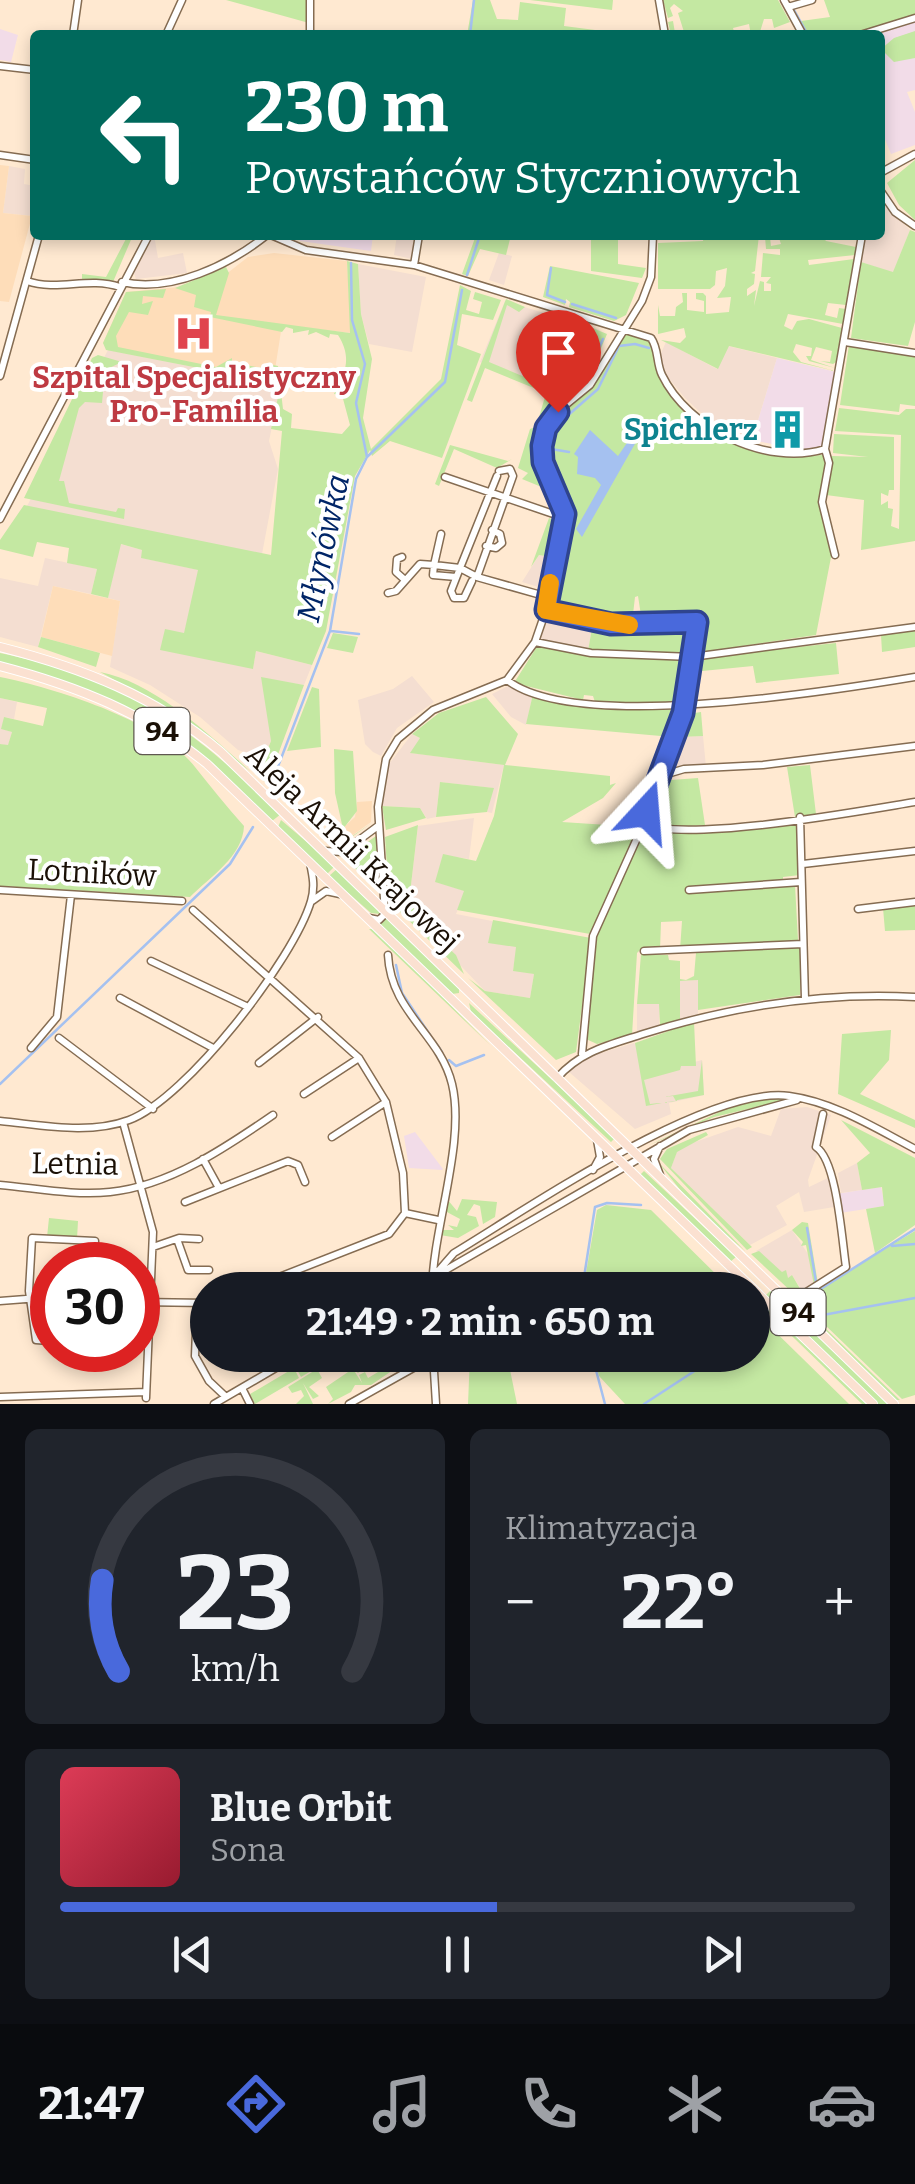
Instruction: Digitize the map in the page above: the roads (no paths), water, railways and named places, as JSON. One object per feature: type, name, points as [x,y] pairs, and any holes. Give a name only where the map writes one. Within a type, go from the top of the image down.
[{"type":"main road","name":"Aleja Armii Krajowej","points":[[0,646],[90,672],[151,702],[210,742],[894,1404]]},
{"type":"main road","name":"Aleja Armii Krajowej","points":[[0,666],[83,690],[152,724],[207,764],[873,1404]]},
{"type":"main road","points":[[276,830],[277,818],[289,817]]},
{"type":"main road","points":[[458,1004],[470,993]]},
{"type":"main road","points":[[733,1270],[734,1260],[743,1258]]},
{"type":"street","points":[[74,30],[78,0]]},
{"type":"street","points":[[168,30],[182,0]]},
{"type":"street","points":[[310,0],[310,30]]},
{"type":"street","points":[[660,0],[664,30]]},
{"type":"street","points":[[800,30],[786,4],[812,0]]},
{"type":"street","points":[[876,30],[915,18]]},
{"type":"street","points":[[0,66],[30,69]]},
{"type":"street","points":[[0,154],[30,159]]},
{"type":"street","points":[[885,170],[915,154]]},
{"type":"street","points":[[885,197],[895,212],[915,226]]},
{"type":"street","points":[[0,376],[38,240]]},
{"type":"street","points":[[0,519],[145,240]]},
{"type":"street","points":[[27,281],[54,288],[73,282],[152,284],[190,277],[260,240]]},
{"type":"street","points":[[281,240],[306,250],[414,265],[621,328],[654,341],[664,380],[718,434],[780,451],[825,449]]},
{"type":"street","points":[[414,265],[418,240]]},
{"type":"street","points":[[367,918],[379,920],[385,910],[378,825],[382,771],[398,740],[443,704],[507,680],[534,642],[546,610],[565,518],[562,498],[543,462],[544,433],[551,419],[590,385],[647,290],[652,240]]},
{"type":"street","points":[[834,555],[822,502],[829,463],[825,449],[861,240]]},
{"type":"street","points":[[844,342],[915,353]]},
{"type":"street","points":[[508,468],[513,474],[504,500],[474,579],[465,597],[458,600],[451,591],[490,495],[498,473],[508,468]]},
{"type":"street","points":[[445,477],[565,518]]},
{"type":"street","points":[[486,546],[496,548],[502,544],[500,534],[492,530]]},
{"type":"street","points":[[441,534],[428,574],[456,577]]},
{"type":"street","points":[[402,557],[396,572],[405,580]]},
{"type":"street","points":[[388,593],[396,591],[417,565],[434,565],[460,568],[474,579],[548,597]]},
{"type":"street","points":[[546,610],[611,624],[690,620],[698,626],[684,706],[643,825],[593,936],[582,1054]]},
{"type":"street","points":[[534,642],[595,654],[692,657],[915,626]]},
{"type":"street","points":[[507,680],[525,690],[593,704],[684,706],[915,677]]},
{"type":"street","points":[[657,777],[684,770],[763,765],[915,746]]},
{"type":"street","points":[[643,825],[684,829],[915,802]]},
{"type":"street","points":[[800,817],[805,1000]]},
{"type":"street","points":[[323,850],[343,852],[378,825]]},
{"type":"street","points":[[803,864],[915,851]]},
{"type":"street","points":[[0,1121],[72,1128],[124,1122],[153,1109],[182,1085],[289,950],[311,902],[314,885],[309,862]]},
{"type":"street","points":[[689,890],[801,882]]},
{"type":"street","name":"Lotników","points":[[0,890],[182,901]]},
{"type":"street","points":[[311,902],[326,891],[344,896]]},
{"type":"street","points":[[31,1048],[57,1017],[71,895]]},
{"type":"street","points":[[858,909],[915,902]]},
{"type":"street","points":[[192,910],[318,1017],[360,1058],[386,1102],[400,1149],[405,1212],[382,1238],[293,1272]]},
{"type":"street","points":[[644,951],[803,944]]},
{"type":"street","points":[[388,955],[394,992],[445,1065],[453,1089],[454,1133],[432,1272]]},
{"type":"street","points":[[150,961],[246,1006]]},
{"type":"street","points":[[557,1078],[582,1054],[719,1011],[805,1000],[915,997]]},
{"type":"street","points":[[120,998],[213,1048]]},
{"type":"street","points":[[259,1063],[318,1017]]},
{"type":"street","points":[[59,1038],[153,1109]]},
{"type":"street","points":[[304,1094],[360,1058]]},
{"type":"street","points":[[437,1272],[454,1253],[629,1149],[675,1124],[744,1100],[782,1095],[805,1099],[839,1110],[915,1148]]},
{"type":"street","points":[[441,1272],[662,1144],[726,1117],[805,1099]]},
{"type":"street","points":[[332,1137],[386,1102]]},
{"type":"street","points":[[789,1303],[846,1268],[832,1177],[826,1154],[816,1147],[822,1114]]},
{"type":"street","name":"Letnia","points":[[0,1184],[110,1192],[142,1185],[203,1159],[273,1115]]},
{"type":"street","points":[[124,1122],[153,1242]]},
{"type":"street","points":[[588,1174],[599,1159],[597,1138]]},
{"type":"street","points":[[662,1144],[654,1159],[662,1180]]},
{"type":"street","points":[[203,1159],[218,1188]]},
{"type":"street","points":[[185,1202],[288,1161],[298,1165],[305,1182]]},
{"type":"street","points":[[576,1181],[583,1184],[580,1191]]},
{"type":"street","points":[[405,1212],[438,1220]]},
{"type":"street","points":[[32,1242],[32,1238],[94,1242]]},
{"type":"street","points":[[160,1245],[177,1239],[199,1239]]},
{"type":"street","points":[[177,1239],[188,1270],[209,1270]]},
{"type":"street","points":[[434,1243],[445,1253],[454,1253]]},
{"type":"street","points":[[30,1277],[30,1303]]},
{"type":"street","points":[[0,1301],[29,1296]]},
{"type":"street","points":[[160,1303],[190,1305]]},
{"type":"street","points":[[0,1397],[146,1395],[147,1372]]},
{"type":"street","points":[[204,1372],[226,1397]]},
{"type":"street","points":[[214,1404],[269,1372]]},
{"type":"street","points":[[348,1404],[405,1372]]},
{"type":"street","points":[[434,1372],[436,1404]]},
{"type":"street","points":[[242,1388],[250,1404]]},
{"type":"water","points":[[590,430],[618,456],[629,440],[636,442],[582,537],[576,529],[601,485],[595,478],[577,474],[578,457],[574,454]]},
{"type":"waterway","name":"Młynówka","points":[[471,30],[474,0]]},
{"type":"waterway","points":[[794,10],[805,30]]},
{"type":"waterway","name":"Młynówka","points":[[467,275],[478,240]]},
{"type":"waterway","points":[[351,263],[352,320],[365,364],[356,403],[367,457]]},
{"type":"waterway","points":[[551,268],[547,295],[565,302]]},
{"type":"waterway","name":"Młynówka","points":[[272,782],[330,631],[356,479],[367,457],[445,382],[462,290]]},
{"type":"waterway","points":[[572,304],[616,318]]},
{"type":"waterway","points":[[588,372],[603,339]]},
{"type":"waterway","points":[[548,449],[558,424],[598,389],[619,346],[635,344],[649,348]]},
{"type":"waterway","points":[[580,384],[584,378]]},
{"type":"waterway","points":[[540,419],[571,393]]},
{"type":"waterway","points":[[536,429],[534,461],[556,511]]},
{"type":"waterway","points":[[551,449],[569,452]]},
{"type":"waterway","points":[[331,631],[359,634]]},
{"type":"waterway","name":"Młynówka","points":[[0,1084],[230,864],[253,827]]},
{"type":"waterway","points":[[396,965],[402,993],[430,1035]]},
{"type":"waterway","points":[[435,1042],[442,1052]]},
{"type":"waterway","points":[[449,1060],[456,1066],[484,1055]]},
{"type":"waterway","points":[[585,1272],[595,1207],[607,1203],[641,1205]]},
{"type":"waterway","points":[[807,1228],[816,1282]]},
{"type":"waterway","points":[[915,1229],[805,1299],[823,1315],[915,1298]]},
{"type":"waterway","points":[[892,1246],[915,1244]]},
{"type":"waterway","points":[[597,1372],[605,1404]]},
{"type":"waterway","points":[[644,1404],[693,1372]]},
{"type":"place","name":"Szpital Specjalistyczny Pro-Familia","points":[[194,334]]},
{"type":"place","name":"Spichlerz","points":[[788,430]]}]
